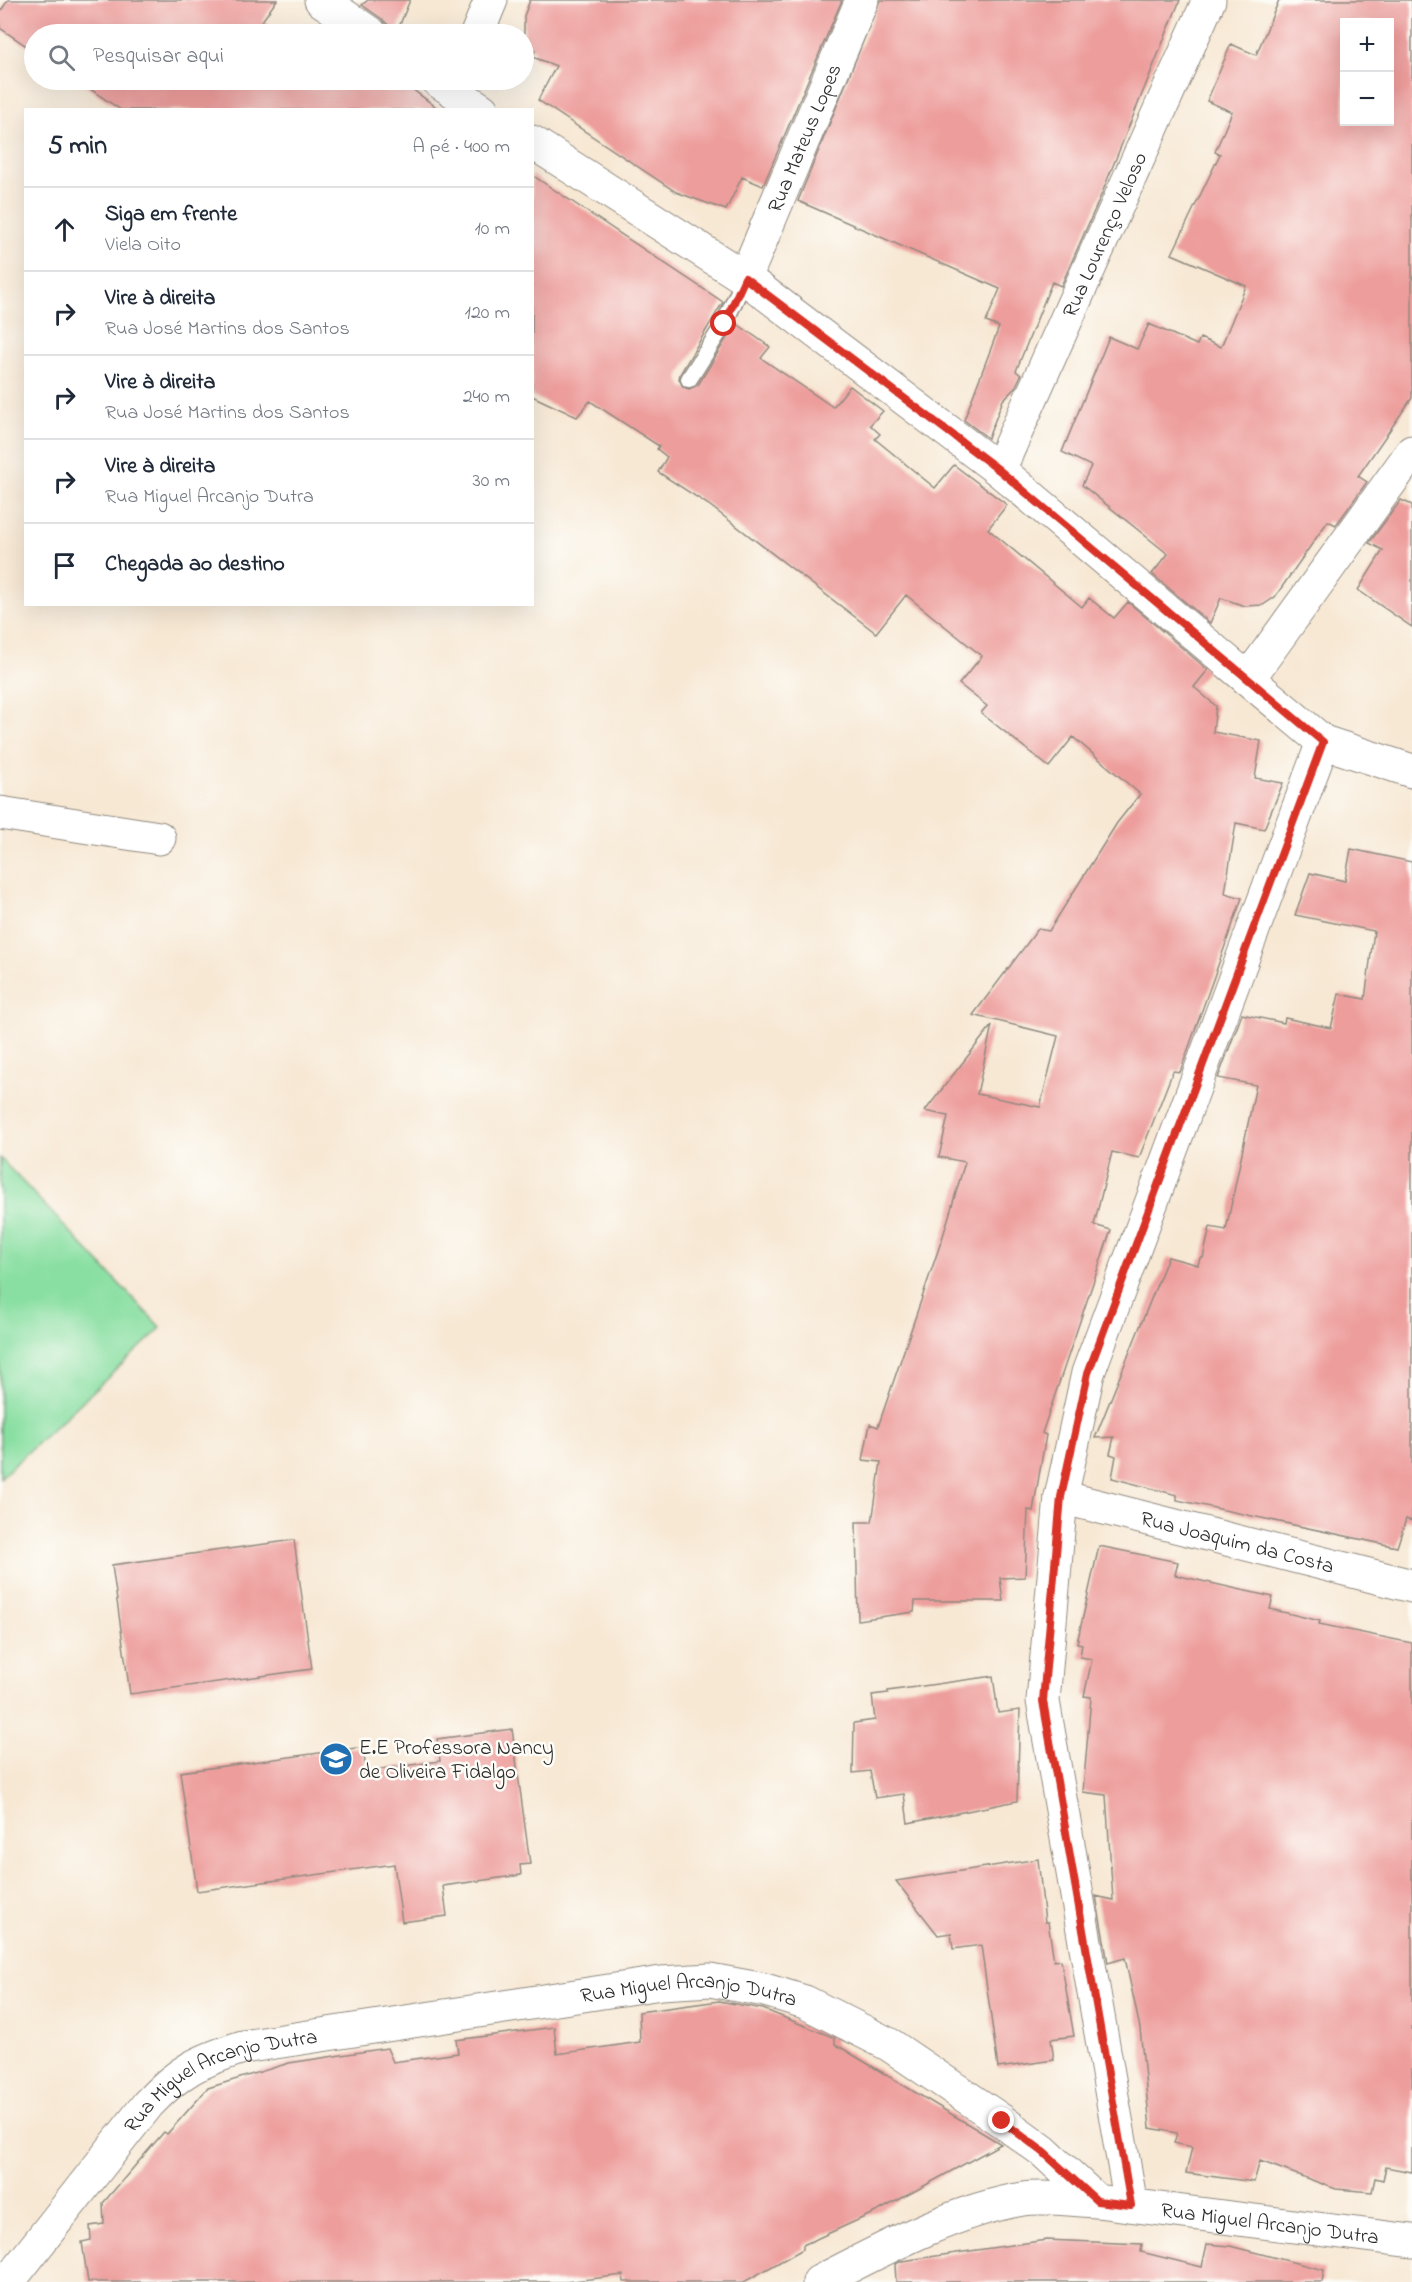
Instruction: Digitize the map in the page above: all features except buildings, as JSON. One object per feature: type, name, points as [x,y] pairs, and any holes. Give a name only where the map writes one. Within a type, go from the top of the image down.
[{"type":"street","points":[[321,0],[356,24]]},
{"type":"street","points":[[481,24],[491,0]]},
{"type":"street","name":"Rua Mateus Lopes","points":[[745,278],[862,0]]},
{"type":"street","name":"Rua Lourenço Veloso","points":[[999,470],[1209,0]]},
{"type":"street","points":[[458,90],[480,108]]},
{"type":"street","points":[[534,143],[745,278],[999,470],[1323,742],[1412,771]]},
{"type":"street","points":[[1248,679],[1412,452]]},
{"type":"street","points":[[1131,2205],[1043,1701],[1061,1497],[1088,1373],[1323,742]]},
{"type":"street","points":[[0,813],[159,838]]},
{"type":"street","name":"Rua Joaquim da Costa","points":[[1061,1497],[1412,1586]]},
{"type":"street","name":"Rua Miguel Arcanjo Dutra","points":[[8,2282],[148,2104],[173,2078],[209,2058],[243,2047],[661,1983],[710,1980],[765,1990],[805,2002],[890,2045],[1042,2151],[1097,2201],[1412,2241]]},
{"type":"street","points":[[819,2282],[912,2236],[986,2207],[1026,2199],[1097,2201]]},
{"type":"lane","points":[[688,379],[724,324],[745,278]]},
{"type":"green space","points":[[0,1158],[161,1328],[0,1478]]},
{"type":"place","name":"E.E Professora Nancy de Oliveira Fidalgo","points":[[336,1759]]},
{"type":"route","points":[[724,324],[745,278],[999,470],[1323,742],[1088,1373],[1061,1497],[1043,1701],[1131,2205],[1097,2201],[1042,2151],[1002,2121]]}]
